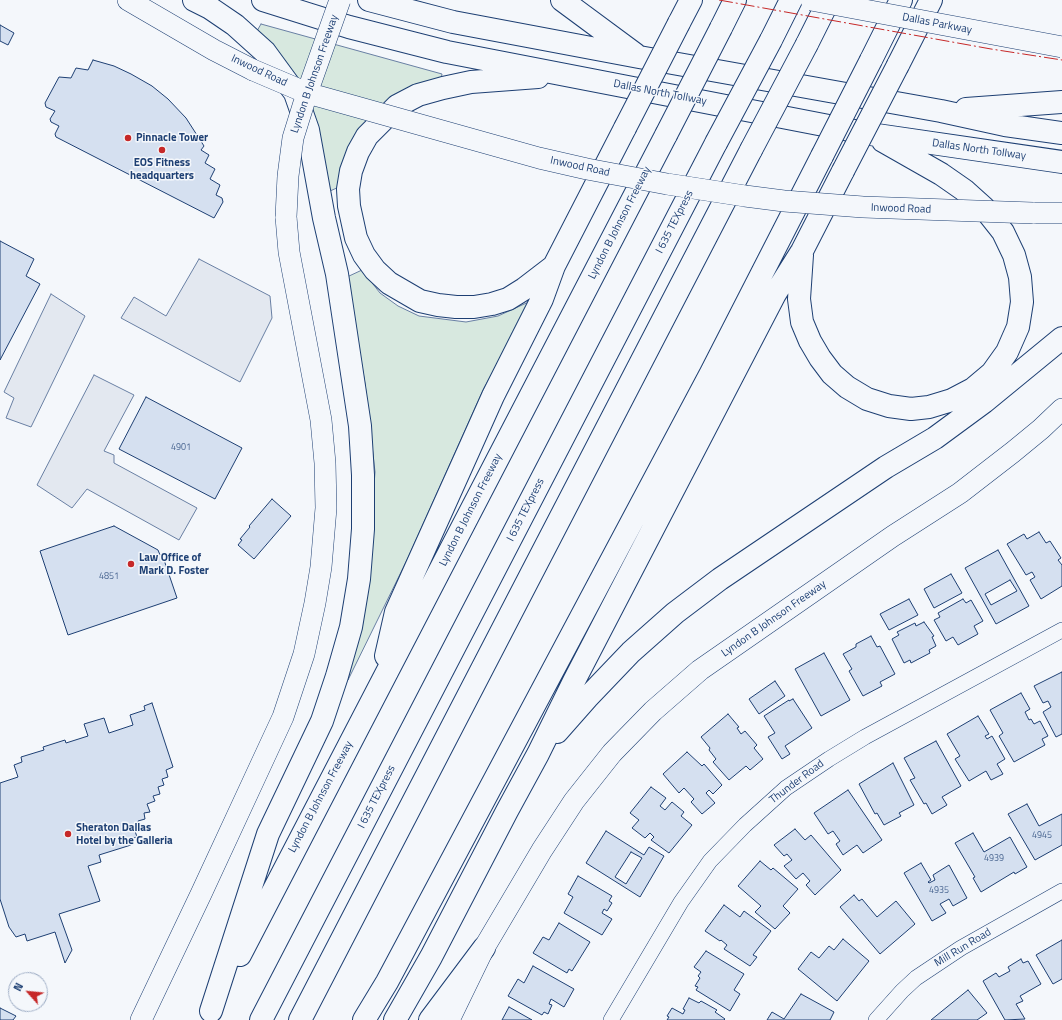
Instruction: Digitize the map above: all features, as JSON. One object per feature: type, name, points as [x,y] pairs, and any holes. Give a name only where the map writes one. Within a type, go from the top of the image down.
[{"type":"highway","points":[[194,0],[210,8],[235,25],[266,52],[294,93],[308,130],[324,218],[337,274],[360,426],[363,475],[363,529],[359,579],[351,628],[322,721],[268,834],[209,1016]]},
{"type":"highway","name":"Dallas North Tollway","points":[[264,0],[349,27],[447,52],[870,134],[1062,162]]},
{"type":"highway","points":[[368,0],[453,22],[639,58],[941,111],[1005,125],[1062,133]]},
{"type":"highway","points":[[562,0],[639,58]]},
{"type":"highway","points":[[379,688],[396,612],[493,396],[542,299],[554,266],[691,0]]},
{"type":"highway","name":"Lyndon B Johnson Freeway","points":[[209,1016],[735,0]]},
{"type":"highway","name":"I 635 TEXpress","points":[[261,1020],[791,0]]},
{"type":"highway","points":[[300,1020],[830,0]]},
{"type":"highway","points":[[364,1020],[387,982],[690,414],[901,0]]},
{"type":"highway","points":[[395,1020],[431,957],[538,754],[775,294],[802,252],[931,0]]},
{"type":"highway","points":[[554,266],[524,289],[508,299],[492,304],[474,307],[456,307],[420,301],[389,283],[375,270],[364,254],[356,238],[352,225],[348,189],[351,171],[367,136],[397,106],[418,95],[471,82],[567,75]]},
{"type":"highway","points":[[941,111],[1062,102]]},
{"type":"highway","points":[[802,252],[799,299],[802,322],[810,341],[832,374],[847,388],[867,399],[889,406],[911,409],[929,407],[952,400],[973,389],[992,373],[1007,352],[1018,327],[1022,302],[1020,277],[1014,255],[1003,232],[984,208],[964,190],[941,174],[870,134]]},
{"type":"highway","points":[[538,754],[587,698],[631,652],[675,612],[720,579],[886,467],[947,429],[984,402],[1062,338]]},
{"type":"highway","points":[[430,1020],[484,948]]},
{"type":"main road","name":"Inwood Road","points":[[128,0],[244,65],[307,93],[539,158],[587,169],[667,184],[776,200],[863,207],[1062,213]]},
{"type":"main road","name":"Lyndon B Johnson Freeway","points":[[140,1020],[201,894],[283,717],[304,654],[316,603],[321,567],[326,508],[325,463],[321,420],[289,252],[286,217],[288,176],[293,138],[307,93],[340,0]]},
{"type":"main road","name":"Dallas Parkway","points":[[811,0],[1062,47]]},
{"type":"main road","name":"Lyndon B Johnson Freeway","points":[[448,1020],[484,948],[542,850],[574,801],[612,753],[653,711],[706,666],[892,536],[966,488],[1013,452],[1060,411]]},
{"type":"street","name":"Thunder Road","points":[[611,1020],[681,902],[710,861],[745,824],[786,788],[865,736],[1062,630]]},
{"type":"street","name":"Mill Run Road","points":[[876,1020],[916,978],[961,948],[1062,892]]},
{"type":"shaded area","points":[[261,24],[442,74],[441,79],[402,94],[339,187],[330,191],[257,31]]},
{"type":"shaded area","points":[[199,259],[270,296],[272,318],[240,382],[121,318],[134,297],[166,316]]},
{"type":"shaded area","points":[[362,270],[380,293],[398,306],[419,316],[466,322],[498,316],[533,300],[484,388],[407,560],[348,680],[365,602],[375,472],[365,384],[347,277]]},
{"type":"shaded area","points":[[51,294],[85,316],[31,427],[6,418],[14,398],[4,392]]},
{"type":"shaded area","points":[[94,375],[134,395],[104,451],[114,455],[114,463],[197,508],[179,540],[87,489],[72,508],[37,485]]},
{"type":"building","points":[[0,25],[14,33],[8,45],[0,41]]},
{"type":"building","name":"Pinnacle Tower","points":[[93,60],[114,66],[152,86],[168,99],[186,118],[204,146],[201,150],[209,155],[205,163],[215,169],[210,179],[220,185],[216,195],[222,198],[223,202],[214,218],[56,137],[55,134],[59,126],[51,122],[50,119],[55,111],[46,107],[45,103],[59,77],[71,78],[76,68],[88,70]]},
{"type":"building","points":[[0,241],[34,259],[26,276],[40,284],[0,360]]},
{"type":"building","points":[[146,397],[242,448],[215,499],[119,449]]},
{"type":"building","points":[[272,499],[291,516],[254,559],[238,545],[242,540],[240,539],[250,527],[249,526]]},
{"type":"building","points":[[114,526],[158,550],[160,555],[162,554],[177,598],[68,635],[40,551]]},
{"type":"building","points":[[1039,532],[1046,543],[1050,541],[1061,558],[1058,560],[1062,565],[1062,586],[1041,599],[1030,580],[1035,577],[1032,572],[1026,575],[1007,544],[1024,534],[1027,539]]},
{"type":"building","points":[[998,550],[1029,606],[996,624],[965,568]],"holes":[[[1010,580],[1017,591],[991,605],[985,594]]]},
{"type":"building","points":[[951,574],[962,593],[934,608],[924,589]]},
{"type":"building","points":[[909,599],[918,615],[889,630],[880,614]]},
{"type":"building","points":[[963,599],[966,603],[971,600],[983,621],[974,626],[978,634],[958,645],[953,637],[946,641],[934,620],[940,617],[938,613]]},
{"type":"building","points":[[924,622],[934,636],[932,637],[936,646],[929,650],[930,653],[911,663],[910,660],[904,663],[892,639],[899,635],[897,632],[915,623],[916,626]]},
{"type":"building","points":[[871,636],[877,647],[880,646],[895,674],[880,682],[882,686],[863,696],[849,671],[852,669],[843,654],[856,647],[856,644]]},
{"type":"building","points":[[824,653],[850,700],[821,716],[795,669]]},
{"type":"building","points":[[1062,672],[1062,734],[1056,737],[1043,712],[1051,707],[1048,701],[1043,703],[1034,686]]},
{"type":"building","points":[[775,681],[785,696],[759,714],[749,699]]},
{"type":"building","points":[[1021,693],[1030,709],[1025,712],[1029,720],[1031,719],[1034,724],[1040,721],[1048,736],[1042,739],[1045,745],[1014,762],[999,736],[1003,733],[990,710]]},
{"type":"building","points":[[793,699],[812,728],[785,746],[790,754],[782,759],[768,737],[775,733],[764,716]]},
{"type":"building","name":"Sheraton Dallas Hotel by the Galleria","points":[[152,703],[173,767],[166,770],[168,777],[162,779],[164,785],[158,787],[160,794],[153,796],[155,801],[147,804],[150,812],[144,813],[145,819],[138,821],[141,829],[135,831],[137,837],[130,839],[131,845],[99,855],[101,862],[88,866],[100,901],[59,914],[72,950],[65,963],[55,932],[27,941],[25,934],[16,937],[9,927],[0,899],[0,783],[18,777],[14,765],[22,762],[21,757],[44,750],[43,747],[65,740],[66,743],[88,736],[84,724],[104,718],[109,733],[133,725],[130,715],[145,710],[144,706]]},
{"type":"building","points":[[728,714],[739,727],[737,728],[741,734],[745,731],[757,745],[754,748],[763,759],[750,770],[746,766],[729,780],[713,762],[716,759],[709,750],[710,748],[701,737]]},
{"type":"building","points":[[978,716],[989,734],[985,736],[987,739],[992,736],[1005,759],[997,764],[1003,774],[991,780],[986,771],[969,781],[955,759],[960,756],[947,734]]},
{"type":"building","points":[[936,741],[961,786],[942,797],[947,805],[932,814],[926,803],[924,804],[910,780],[915,778],[904,758]]},
{"type":"building","points":[[687,752],[702,766],[704,764],[722,785],[713,794],[709,790],[706,793],[715,803],[702,814],[691,802],[694,799],[684,788],[679,793],[663,774]]},
{"type":"building","points":[[893,763],[914,805],[899,813],[901,816],[884,825],[877,813],[875,814],[859,784]]},
{"type":"building","points":[[651,787],[666,798],[660,806],[665,810],[672,802],[684,812],[681,816],[692,825],[669,853],[651,840],[654,837],[650,833],[645,838],[632,828],[639,820],[630,813]]},
{"type":"building","points":[[848,790],[882,840],[863,853],[857,845],[843,855],[836,844],[840,841],[833,831],[828,834],[814,813]]},
{"type":"building","points":[[1027,804],[1039,826],[1062,814],[1062,845],[1035,860],[1008,814]]},
{"type":"building","points":[[795,829],[805,840],[811,835],[841,870],[815,895],[806,885],[810,881],[803,873],[796,879],[784,866],[792,860],[787,854],[784,856],[774,845]]},
{"type":"building","points":[[606,831],[644,855],[649,847],[664,856],[640,897],[586,863]],"holes":[[[631,852],[642,858],[626,884],[615,877]]]},
{"type":"building","points":[[973,833],[984,852],[1010,837],[1027,867],[1015,874],[1014,872],[981,892],[973,878],[975,877],[955,843]]},
{"type":"building","points":[[760,861],[771,870],[773,868],[798,889],[783,906],[790,913],[775,929],[755,912],[761,906],[738,886]]},
{"type":"building","points":[[921,863],[931,880],[928,882],[929,883],[935,880],[933,875],[949,865],[967,898],[953,906],[949,899],[940,904],[946,913],[932,921],[904,873]]},
{"type":"building","points":[[578,876],[612,896],[609,901],[612,903],[607,911],[604,909],[602,913],[612,919],[602,935],[564,913],[573,897],[568,894]]},
{"type":"building","points":[[854,895],[859,901],[862,899],[877,917],[896,901],[915,924],[880,954],[840,907]]},
{"type":"building","points":[[724,905],[740,917],[744,911],[771,931],[753,955],[757,957],[750,966],[724,949],[727,945],[721,940],[720,941],[705,931]]},
{"type":"building","points":[[559,923],[590,942],[572,971],[569,969],[567,973],[533,953],[543,937],[549,940]]},
{"type":"building","points":[[843,939],[869,961],[837,1001],[798,969],[811,952],[819,958],[829,946],[834,950]]},
{"type":"building","points":[[1062,940],[1062,979],[1053,984],[1036,955]]},
{"type":"building","points":[[706,951],[744,974],[734,990],[740,994],[730,1011],[696,990],[698,987],[695,986],[700,978],[698,976],[701,972],[694,967]]},
{"type":"building","points":[[1021,959],[1023,963],[1028,961],[1041,984],[1020,996],[1023,1001],[1016,1004],[1025,1019],[1005,1020],[983,981],[996,973],[999,977],[1010,971],[1008,967]]},
{"type":"building","points":[[533,966],[574,989],[564,1007],[551,999],[549,1004],[552,1005],[548,1014],[544,1012],[542,1015],[508,996],[518,979],[524,983]]},
{"type":"building","points":[[968,990],[987,1013],[977,1020],[931,1020]]},
{"type":"building","points":[[801,994],[834,1012],[830,1020],[767,1020],[772,1012],[784,1019]]},
{"type":"building","points":[[689,998],[699,1003],[701,1001],[717,1010],[715,1012],[725,1019],[667,1020],[669,1017],[667,1016],[672,1008],[683,1014],[685,1010],[683,1009]]},
{"type":"building","points":[[509,1007],[532,1020],[502,1020]]},
{"type":"building","points":[[0,1008],[16,1016],[13,1020],[0,1020]]},
{"type":"power","points":[[719,0],[991,49],[1062,60]]},
{"type":"place","name":"Pinnacle Tower","points":[[128,138]]},
{"type":"place","name":"EOS Fitness headquarters","points":[[162,150]]},
{"type":"place","name":"Law Office of Mark D. Foster","points":[[131,564]]},
{"type":"place","name":"Sheraton Dallas Hotel by the Galleria","points":[[68,834]]}]
